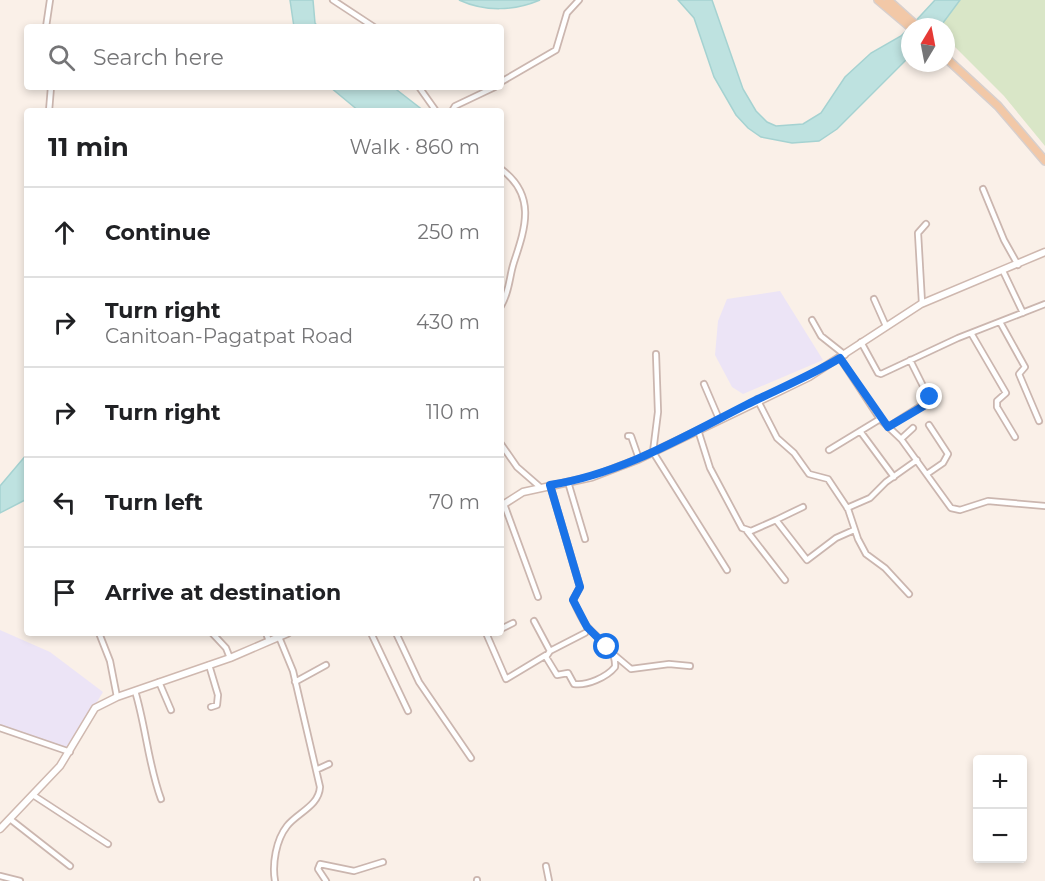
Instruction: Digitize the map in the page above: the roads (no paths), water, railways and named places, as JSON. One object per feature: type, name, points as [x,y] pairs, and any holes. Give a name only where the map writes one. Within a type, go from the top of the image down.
[{"type":"main road","points":[[878,0],[901,18]]},
{"type":"main road","points":[[888,0],[904,18]]},
{"type":"main road","points":[[955,66],[998,106],[1045,161]]},
{"type":"street","points":[[46,24],[50,0]]},
{"type":"street","points":[[333,0],[369,24]]},
{"type":"street","points":[[504,80],[556,50],[567,13],[579,0]]},
{"type":"street","points":[[49,108],[51,90]]},
{"type":"street","points":[[421,90],[434,108]]},
{"type":"street","points":[[454,108],[489,90]]},
{"type":"street","points":[[504,172],[520,188],[524,209],[522,242],[514,260],[510,289],[504,300]]},
{"type":"street","points":[[984,189],[1004,240],[1018,265]]},
{"type":"street","points":[[922,303],[918,233],[926,224]]},
{"type":"street","points":[[504,504],[524,492],[608,472],[639,459],[758,399],[809,377],[922,303],[1045,252]]},
{"type":"street","points":[[1003,271],[1023,312]]},
{"type":"street","points":[[874,299],[886,326]]},
{"type":"street","points":[[861,342],[878,373],[1045,304]]},
{"type":"street","points":[[812,320],[821,336],[842,356],[880,419],[900,439],[953,509],[960,510],[988,501],[1045,506]]},
{"type":"street","points":[[1000,322],[1025,367],[1018,374],[1039,421]]},
{"type":"street","points":[[971,333],[1006,393],[997,401],[998,407],[1015,437]]},
{"type":"street","points":[[656,354],[658,412],[653,452],[727,570]]},
{"type":"street","points":[[888,427],[930,400],[910,360]]},
{"type":"street","points":[[704,384],[719,419]]},
{"type":"street","points":[[758,399],[777,438],[794,453],[810,476],[828,479],[847,508],[854,530],[866,554],[885,568],[909,594]]},
{"type":"street","points":[[829,450],[880,419]]},
{"type":"street","points":[[927,474],[943,463],[948,454],[929,425]]},
{"type":"street","points":[[900,439],[913,428]]},
{"type":"street","points":[[698,430],[710,468],[738,524],[747,531],[785,580]]},
{"type":"street","points":[[860,431],[894,477]]},
{"type":"street","points":[[627,436],[631,436],[639,459]]},
{"type":"street","points":[[504,449],[512,462],[540,487]]},
{"type":"street","points":[[847,508],[870,498],[917,460]]},
{"type":"street","points":[[567,482],[585,539]]},
{"type":"street","points":[[534,621],[556,675],[568,673],[574,684],[582,685],[612,670],[615,663],[604,641],[587,627],[573,600],[580,587],[550,485]]},
{"type":"street","points":[[747,531],[803,507]]},
{"type":"street","points":[[504,508],[538,597]]},
{"type":"street","points":[[776,520],[807,560],[836,538],[854,530]]},
{"type":"street","points":[[504,627],[513,622]]},
{"type":"street","points":[[489,636],[506,679],[585,633]]},
{"type":"street","points":[[100,636],[110,661],[117,697]]},
{"type":"street","points":[[215,636],[226,648],[230,658]]},
{"type":"street","points":[[267,636],[269,641]]},
{"type":"street","points":[[0,829],[70,752],[95,708],[117,697],[230,658],[283,636]]},
{"type":"street","points":[[372,636],[408,711]]},
{"type":"street","points":[[397,636],[418,682],[471,758]]},
{"type":"street","points":[[275,881],[280,838],[288,824],[315,801],[320,792],[318,769],[295,682],[279,638]]},
{"type":"street","points":[[610,652],[631,669],[669,664],[690,666]]},
{"type":"street","points":[[209,665],[218,695],[217,705],[211,707]]},
{"type":"street","points":[[295,682],[326,665]]},
{"type":"street","points":[[159,682],[171,710]]},
{"type":"street","points":[[135,691],[152,773],[161,799]]},
{"type":"street","points":[[0,728],[70,752]]},
{"type":"street","points":[[318,769],[329,764]]},
{"type":"street","points":[[33,795],[108,844]]},
{"type":"street","points":[[9,819],[70,866]]},
{"type":"street","points":[[326,881],[318,869],[320,864],[354,872],[383,862]]},
{"type":"street","points":[[546,866],[549,881]]},
{"type":"street","points":[[0,876],[20,881]]},
{"type":"water","points":[[290,0],[313,0],[316,24],[294,24]]},
{"type":"water","points":[[459,0],[540,0],[500,9],[479,7]]},
{"type":"water","points":[[678,0],[712,0],[743,89],[756,111],[767,122],[776,126],[803,124],[821,113],[845,77],[871,53],[901,36],[901,65],[837,129],[819,141],[792,143],[761,137],[748,128],[736,115],[714,77],[694,18]]},
{"type":"water","points":[[935,0],[960,0],[947,18],[918,18]]},
{"type":"water","points":[[334,90],[397,90],[420,108],[355,108]]},
{"type":"water","points":[[24,458],[24,501],[0,513],[0,486]]}]
